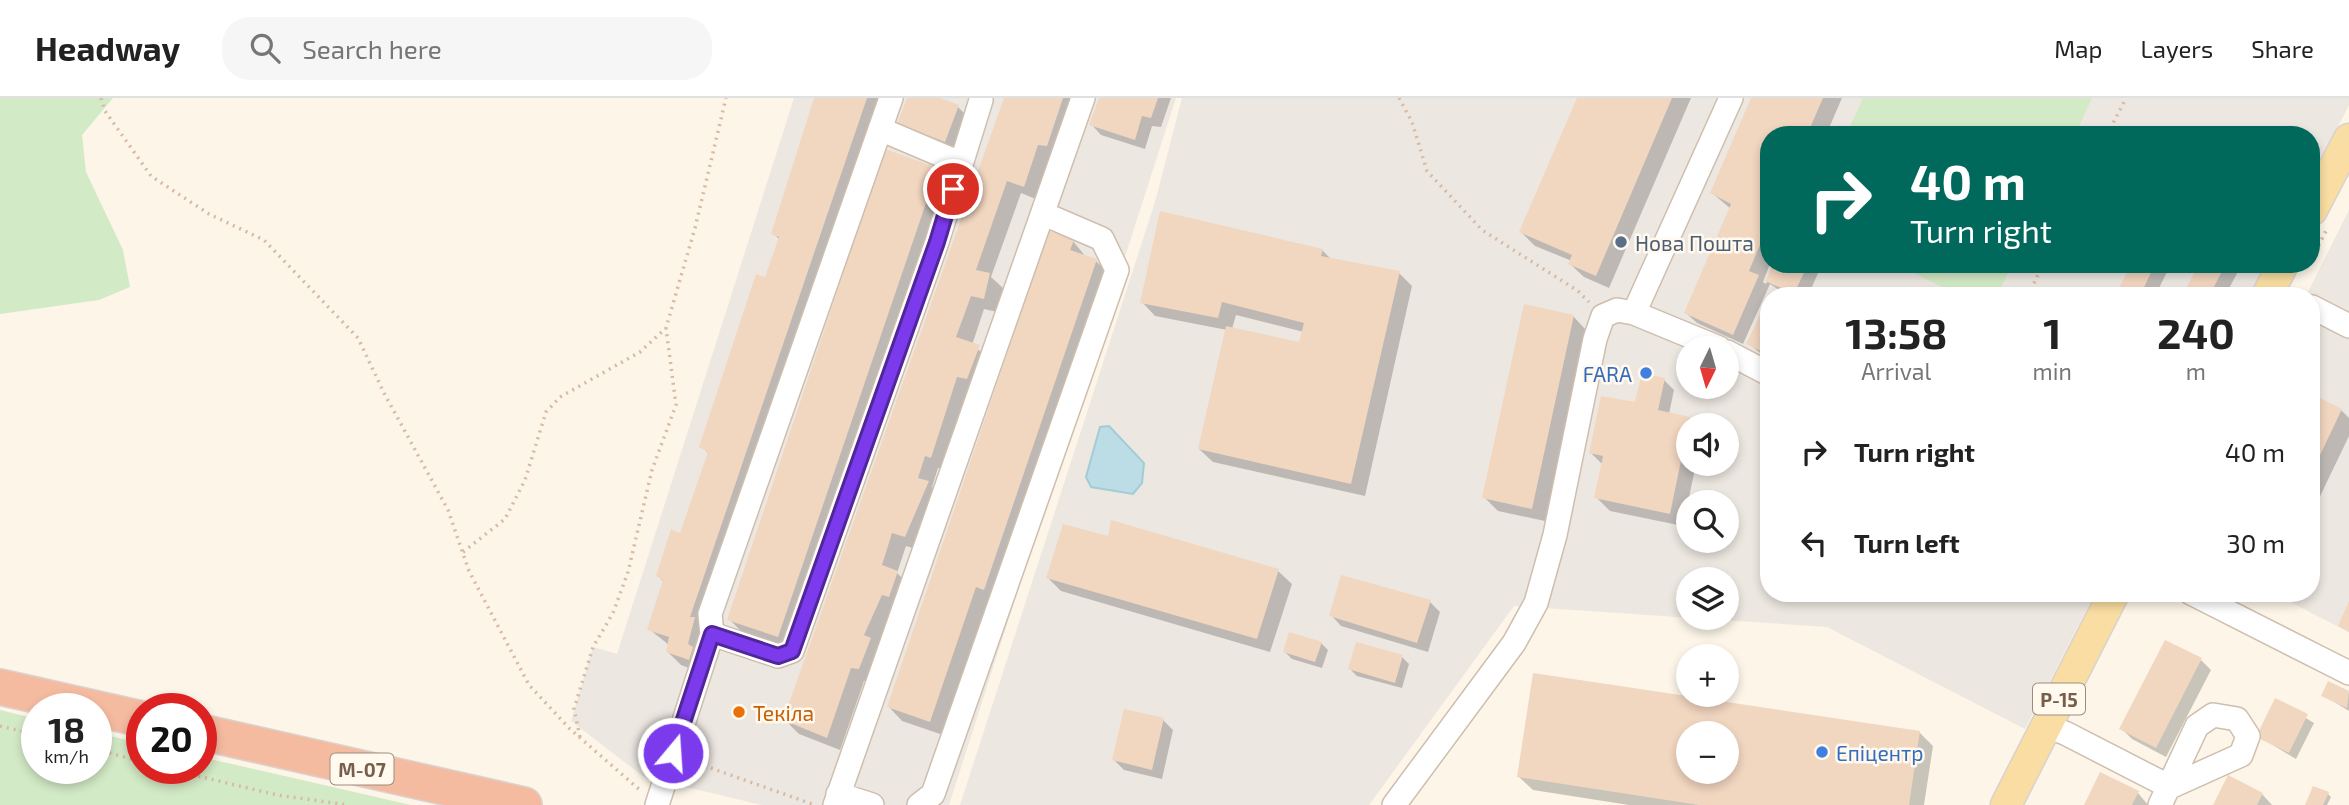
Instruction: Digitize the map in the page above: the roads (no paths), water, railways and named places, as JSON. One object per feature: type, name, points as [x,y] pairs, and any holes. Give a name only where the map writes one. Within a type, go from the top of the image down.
[{"type":"highway","points":[[0,687],[126,715]]},
{"type":"highway","name":"М-07","points":[[217,736],[524,805]]},
{"type":"main road","points":[[2320,195],[2349,139]]},
{"type":"main road","name":"Р-15","points":[[2006,805],[2109,602]]},
{"type":"lane","points":[[652,800],[673,753],[712,634],[710,614],[891,98]]},
{"type":"lane","points":[[872,805],[836,800],[1083,98]]},
{"type":"lane","points":[[1634,313],[1731,98]]},
{"type":"lane","points":[[712,634],[778,656],[792,651],[937,242],[981,100]]},
{"type":"lane","points":[[880,129],[960,163]]},
{"type":"lane","points":[[919,805],[933,794],[1117,270],[1102,239],[1044,214]]},
{"type":"lane","points":[[1394,805],[1514,643],[1536,603],[1555,536],[1595,339],[1603,316],[1617,310],[1634,313],[1690,336]]},
{"type":"lane","points":[[2320,311],[2349,326]]},
{"type":"lane","points":[[1740,359],[1760,369]]},
{"type":"lane","points":[[2209,602],[2349,673]]},
{"type":"lane","points":[[2045,726],[2065,733],[2165,796]]},
{"type":"water","points":[[1109,426],[1144,463],[1142,483],[1133,494],[1091,487],[1086,477],[1100,427]]},
{"type":"place","name":"Нова Пошта","points":[[1621,242]]},
{"type":"place","name":"FARA","points":[[1646,373]]},
{"type":"place","name":"Текіла","points":[[739,712]]},
{"type":"place","name":"Епіцентр","points":[[1822,752]]}]
